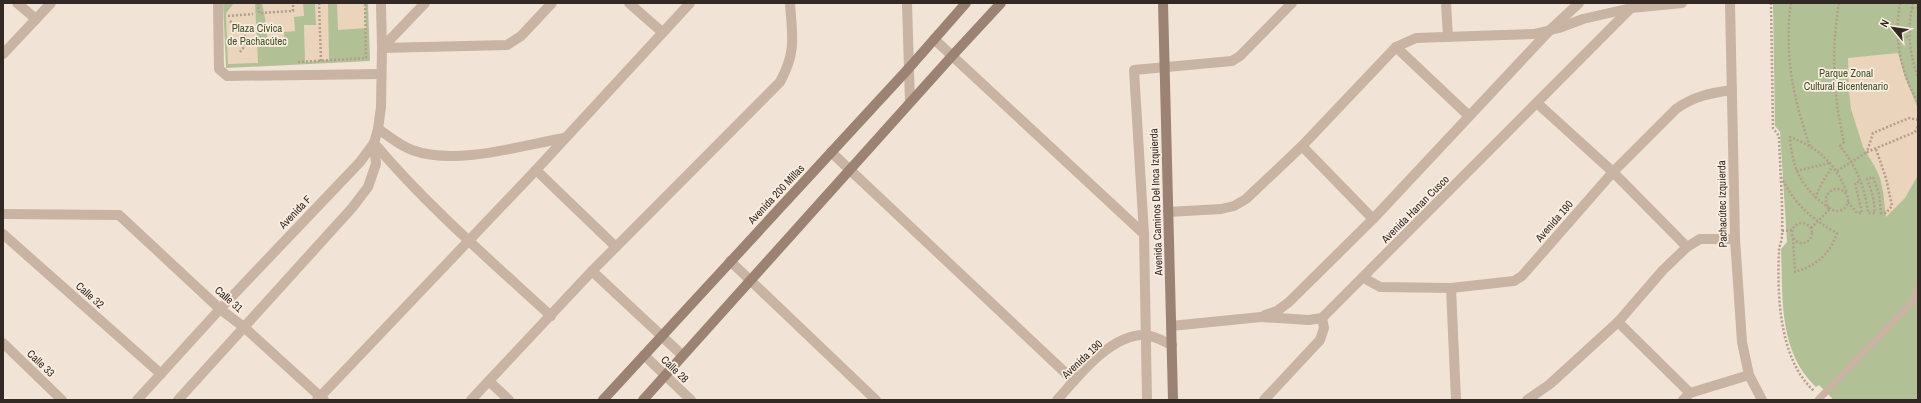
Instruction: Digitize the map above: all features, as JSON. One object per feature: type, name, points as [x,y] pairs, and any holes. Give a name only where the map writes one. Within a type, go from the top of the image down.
[{"type":"main road","name":"Avenida 200 Millas","points":[[603,400],[660,336],[909,68],[966,3]]},
{"type":"main road","points":[[643,400],[910,102],[1001,3]]},
{"type":"main road","name":"Avenida Caminos Del Inca Izquierda","points":[[1163,3],[1173,400]]},
{"type":"street","points":[[18,3],[36,18]]},
{"type":"street","points":[[3,54],[51,3]]},
{"type":"street","points":[[218,3],[219,68],[227,76],[381,74]]},
{"type":"street","name":"Avenida F","points":[[137,400],[220,309],[360,162],[374,143],[378,129],[381,106],[381,3]]},
{"type":"street","points":[[382,48],[425,3]]},
{"type":"street","points":[[382,48],[507,45],[521,36],[552,3]]},
{"type":"street","points":[[629,3],[662,32]]},
{"type":"street","points":[[320,399],[468,240],[536,170],[690,3]]},
{"type":"street","points":[[471,400],[592,271],[780,82],[788,68],[793,50],[790,3]]},
{"type":"street","points":[[907,3],[910,102]]},
{"type":"street","points":[[1164,69],[1232,61],[1240,56],[1292,3]]},
{"type":"street","points":[[1446,3],[1448,37]]},
{"type":"street","points":[[1261,317],[1277,311],[1289,302],[1373,219],[1550,30],[1579,3]]},
{"type":"street","points":[[1168,212],[1221,209],[1234,206],[1246,199],[1302,146],[1396,46],[1416,38],[1534,34],[1583,18],[1630,8],[1682,3]]},
{"type":"street","name":"Pachacútec Izquierda","points":[[1730,3],[1735,239],[1742,342],[1749,375],[1762,400]]},
{"type":"street","name":"Avenida Hanan Cusco","points":[[1322,318],[1364,278],[1630,8]]},
{"type":"street","points":[[934,39],[1144,234]]},
{"type":"street","points":[[1396,46],[1469,116]]},
{"type":"street","name":"Avenida Caminos Del Inca Izquierda","points":[[1147,400],[1144,234],[1134,70],[1164,69]]},
{"type":"street","name":"Avenida 190","points":[[1364,278],[1380,287],[1451,288],[1505,283],[1522,276],[1613,172],[1676,109],[1687,101],[1700,95],[1732,90]]},
{"type":"street","points":[[1537,103],[1613,172],[1687,247]]},
{"type":"street","points":[[378,129],[410,149],[420,152],[455,156],[564,138]]},
{"type":"street","points":[[374,143],[401,175],[468,240],[551,316]]},
{"type":"street","points":[[178,400],[245,328],[352,208],[368,187],[376,164],[374,143]]},
{"type":"street","points":[[1302,146],[1373,219]]},
{"type":"street","points":[[831,152],[1074,381]]},
{"type":"street","points":[[536,170],[616,247]]},
{"type":"street","name":"Calle 31","points":[[3,214],[119,215],[220,309],[245,328],[320,399]]},
{"type":"street","name":"Calle 32","points":[[3,234],[161,374]]},
{"type":"street","points":[[1527,400],[1550,384],[1618,322],[1663,270],[1687,247],[1700,239],[1735,239]]},
{"type":"street","points":[[730,261],[876,400]]},
{"type":"street","points":[[592,271],[682,356]]},
{"type":"street","points":[[1451,288],[1456,400]]},
{"type":"street","points":[[1171,326],[1261,317],[1309,320],[1322,318],[1324,328],[1320,340],[1264,400]]},
{"type":"street","points":[[1618,322],[1687,396],[1749,375]]},
{"type":"street","points":[[1145,335],[1158,338],[1172,345]]},
{"type":"street","name":"Avenida 190","points":[[1057,400],[1074,381],[1116,343],[1129,338],[1145,335]]},
{"type":"street","name":"Calle 33","points":[[3,343],[62,400]]},
{"type":"street","name":"Calle 28","points":[[644,355],[691,400]]},
{"type":"street","points":[[489,380],[509,400]]},
{"type":"lane","points":[[1819,399],[1913,301],[1918,285]]},
{"type":"path","points":[[258,3],[259,13],[293,11],[293,3]]},
{"type":"path","points":[[319,3],[321,61]]},
{"type":"path","points":[[297,62],[366,58],[365,3]]},
{"type":"path","points":[[1771,3],[1773,128],[1779,136],[1782,231],[1779,249],[1780,298],[1788,348],[1802,378],[1819,399]]},
{"type":"path","points":[[1791,3],[1788,37],[1791,76],[1799,114],[1811,146]]},
{"type":"path","points":[[1839,3],[1833,51],[1833,75],[1835,98],[1844,142],[1840,146],[1851,162],[1861,181],[1868,213],[1875,213],[1873,196],[1867,179],[1873,177],[1879,194],[1881,213],[1886,213],[1892,206],[1886,178],[1876,148]]},
{"type":"path","points":[[1900,3],[1898,37],[1905,74],[1918,102]]},
{"type":"path","points":[[1913,3],[1910,37],[1911,54],[1918,77]]},
{"type":"path","points":[[1912,8],[1918,8]]},
{"type":"path","points":[[224,12],[224,16],[249,40],[240,52]]},
{"type":"path","points":[[224,16],[253,14]]},
{"type":"path","points":[[1918,16],[1918,42]]},
{"type":"path","points":[[1898,37],[1910,37]]},
{"type":"path","points":[[1867,152],[1873,133],[1909,118],[1918,120]]},
{"type":"path","points":[[1837,171],[1867,152],[1915,132],[1918,126]]},
{"type":"path","points":[[1848,202],[1843,209],[1839,211],[1830,209],[1815,198],[1801,181],[1796,171],[1790,149],[1790,137],[1811,146],[1833,166],[1837,171],[1848,202],[1858,213],[1862,213],[1856,183],[1861,181]]},
{"type":"path","points":[[1796,171],[1830,163]]},
{"type":"path","points":[[1815,198],[1823,181],[1833,166]]},
{"type":"path","points":[[1780,174],[1786,186],[1800,206],[1818,222],[1837,233],[1821,260],[1795,272],[1792,230],[1794,226],[1803,223],[1811,228]]},
{"type":"path","points":[[1830,209],[1825,202],[1827,193],[1831,190],[1839,188],[1846,193]]},
{"type":"path","points":[[1811,228],[1830,209]]},
{"type":"path","points":[[1793,239],[1801,244],[1806,243],[1812,237],[1811,228]]},
{"type":"path","points":[[1782,231],[1792,230]]},
{"type":"green space","name":"Plaza Cívica de Pachacútec","points":[[223,3],[368,3],[370,61],[226,68]]},
{"type":"green space","name":"Parque Zonal Cultural Bicentenario","points":[[1773,3],[1918,3],[1918,400],[1831,400],[1832,398],[1819,385],[1816,387],[1804,373],[1795,357],[1785,323],[1783,305],[1781,249],[1787,242],[1780,132],[1775,126]]},
{"type":"shaded area","points":[[234,3],[255,3],[258,63],[228,64],[226,13]]},
{"type":"shaded area","points":[[262,3],[303,3],[304,16],[294,17],[295,31],[284,32],[284,47],[268,47],[266,23]]},
{"type":"shaded area","points":[[315,3],[328,3],[329,60],[305,62],[304,25],[316,25]]},
{"type":"shaded area","points":[[337,3],[365,3],[366,28],[338,30]]},
{"type":"shaded area","points":[[1898,53],[1905,77],[1918,109],[1918,175],[1905,198],[1886,217],[1880,178],[1863,147],[1851,109],[1848,58]]}]
